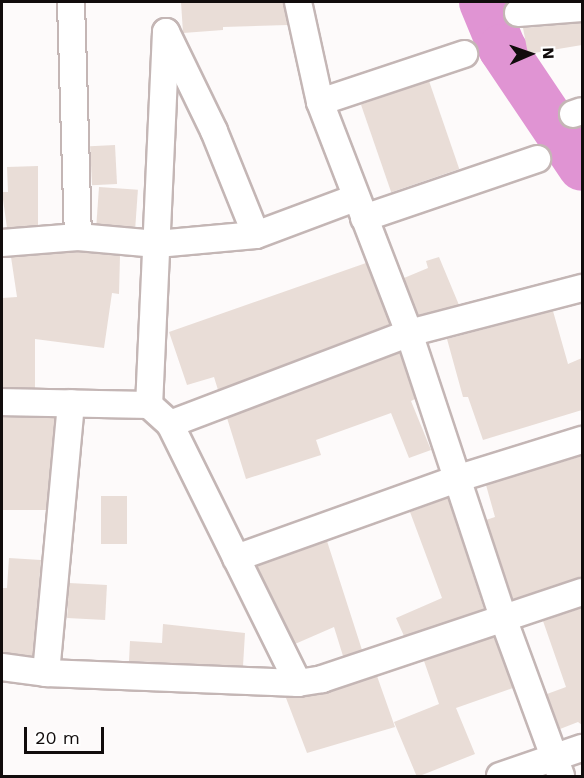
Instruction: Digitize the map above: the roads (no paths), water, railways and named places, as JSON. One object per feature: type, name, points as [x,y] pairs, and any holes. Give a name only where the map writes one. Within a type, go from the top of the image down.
[{"type":"street","points":[[71,2],[78,237]]},
{"type":"street","points":[[298,2],[320,102],[409,333],[459,478],[503,618],[558,767]]},
{"type":"street","points":[[518,13],[582,8]]},
{"type":"street","points":[[149,405],[166,32],[214,131],[256,235]]},
{"type":"street","points":[[320,102],[464,54]]},
{"type":"street","points":[[2,243],[78,237],[157,244],[256,235],[537,159]]},
{"type":"street","points":[[170,424],[409,333],[582,288]]},
{"type":"street","points":[[2,402],[149,405],[170,424],[298,683]]},
{"type":"street","points":[[46,673],[71,403]]},
{"type":"street","points":[[236,558],[459,478],[582,440]]},
{"type":"street","points":[[2,667],[46,673],[298,683],[322,679],[582,592]]},
{"type":"street","points":[[500,777],[558,767],[582,748]]},
{"type":"waterway","points":[[483,2],[502,48],[582,167]]}]
